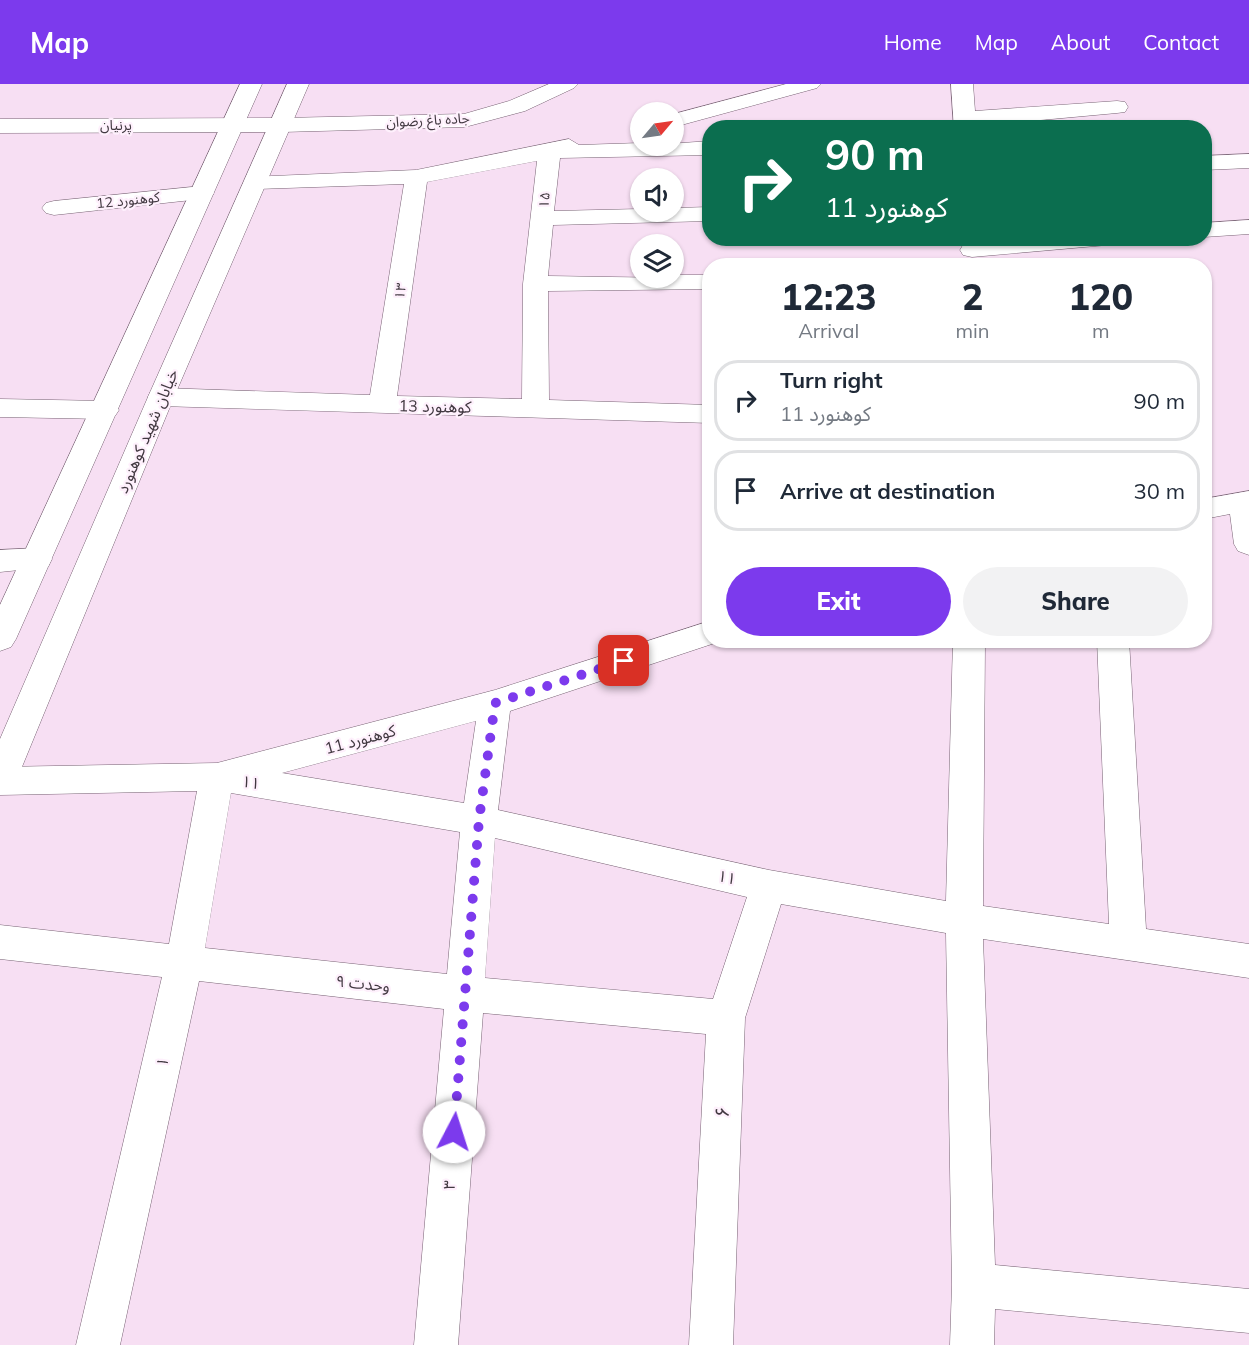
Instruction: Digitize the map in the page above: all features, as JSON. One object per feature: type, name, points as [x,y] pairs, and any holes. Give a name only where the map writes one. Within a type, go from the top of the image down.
[{"type":"street","points":[[0,639],[251,84]]},
{"type":"street","name":"خیابان شهید کوهنورد","points":[[0,780],[161,397],[298,84]]},
{"type":"street","name":"جاده باغ رضوان","points":[[232,124],[282,125],[465,120],[517,106],[567,84]]},
{"type":"street","points":[[684,118],[810,84]]},
{"type":"street","points":[[962,84],[964,120]]},
{"type":"street","points":[[993,120],[1117,107]]},
{"type":"street","name":"پرنیان","points":[[0,126],[232,124]]},
{"type":"street","points":[[257,182],[416,177],[549,152],[624,129]]},
{"type":"street","points":[[549,152],[702,148]]},
{"type":"street","name":"۱۵","points":[[536,408],[535,284],[549,152]]},
{"type":"street","points":[[1212,163],[1249,161]]},
{"type":"street","name":"۱۳","points":[[382,404],[416,192],[416,177]]},
{"type":"street","name":"کوهنورد 12","points":[[54,208],[202,193]]},
{"type":"street","points":[[542,218],[702,214]]},
{"type":"street","points":[[1212,230],[1249,227]]},
{"type":"street","points":[[972,251],[1024,246]]},
{"type":"street","points":[[535,284],[702,282]]},
{"type":"street","name":"کوهنورد 13","points":[[161,397],[702,414]]},
{"type":"street","points":[[0,408],[105,410]]},
{"type":"street","points":[[1212,508],[1246,502],[1249,544]]},
{"type":"street","points":[[0,561],[37,559]]},
{"type":"street","name":"کوهنورد 11","points":[[0,780],[217,777],[495,703],[702,636]]},
{"type":"street","points":[[969,648],[964,920],[974,1285],[972,1345]]},
{"type":"street","points":[[1113,648],[1128,944]]},
{"type":"street","name":"۳","points":[[436,1345],[479,820],[495,703]]},
{"type":"street","name":"۱۱","points":[[217,777],[479,820],[768,886],[964,920],[1249,961]]},
{"type":"street","name":"۱","points":[[98,1345],[184,963],[217,777]]},
{"type":"street","name":"۶","points":[[711,1345],[726,1018],[768,886]]},
{"type":"street","name":"۹ وحدت","points":[[0,942],[466,994],[726,1018]]},
{"type":"street","points":[[974,1285],[1249,1311]]},
{"type":"route","points":[[454,1132],[479,820],[495,703],[624,661]]}]
